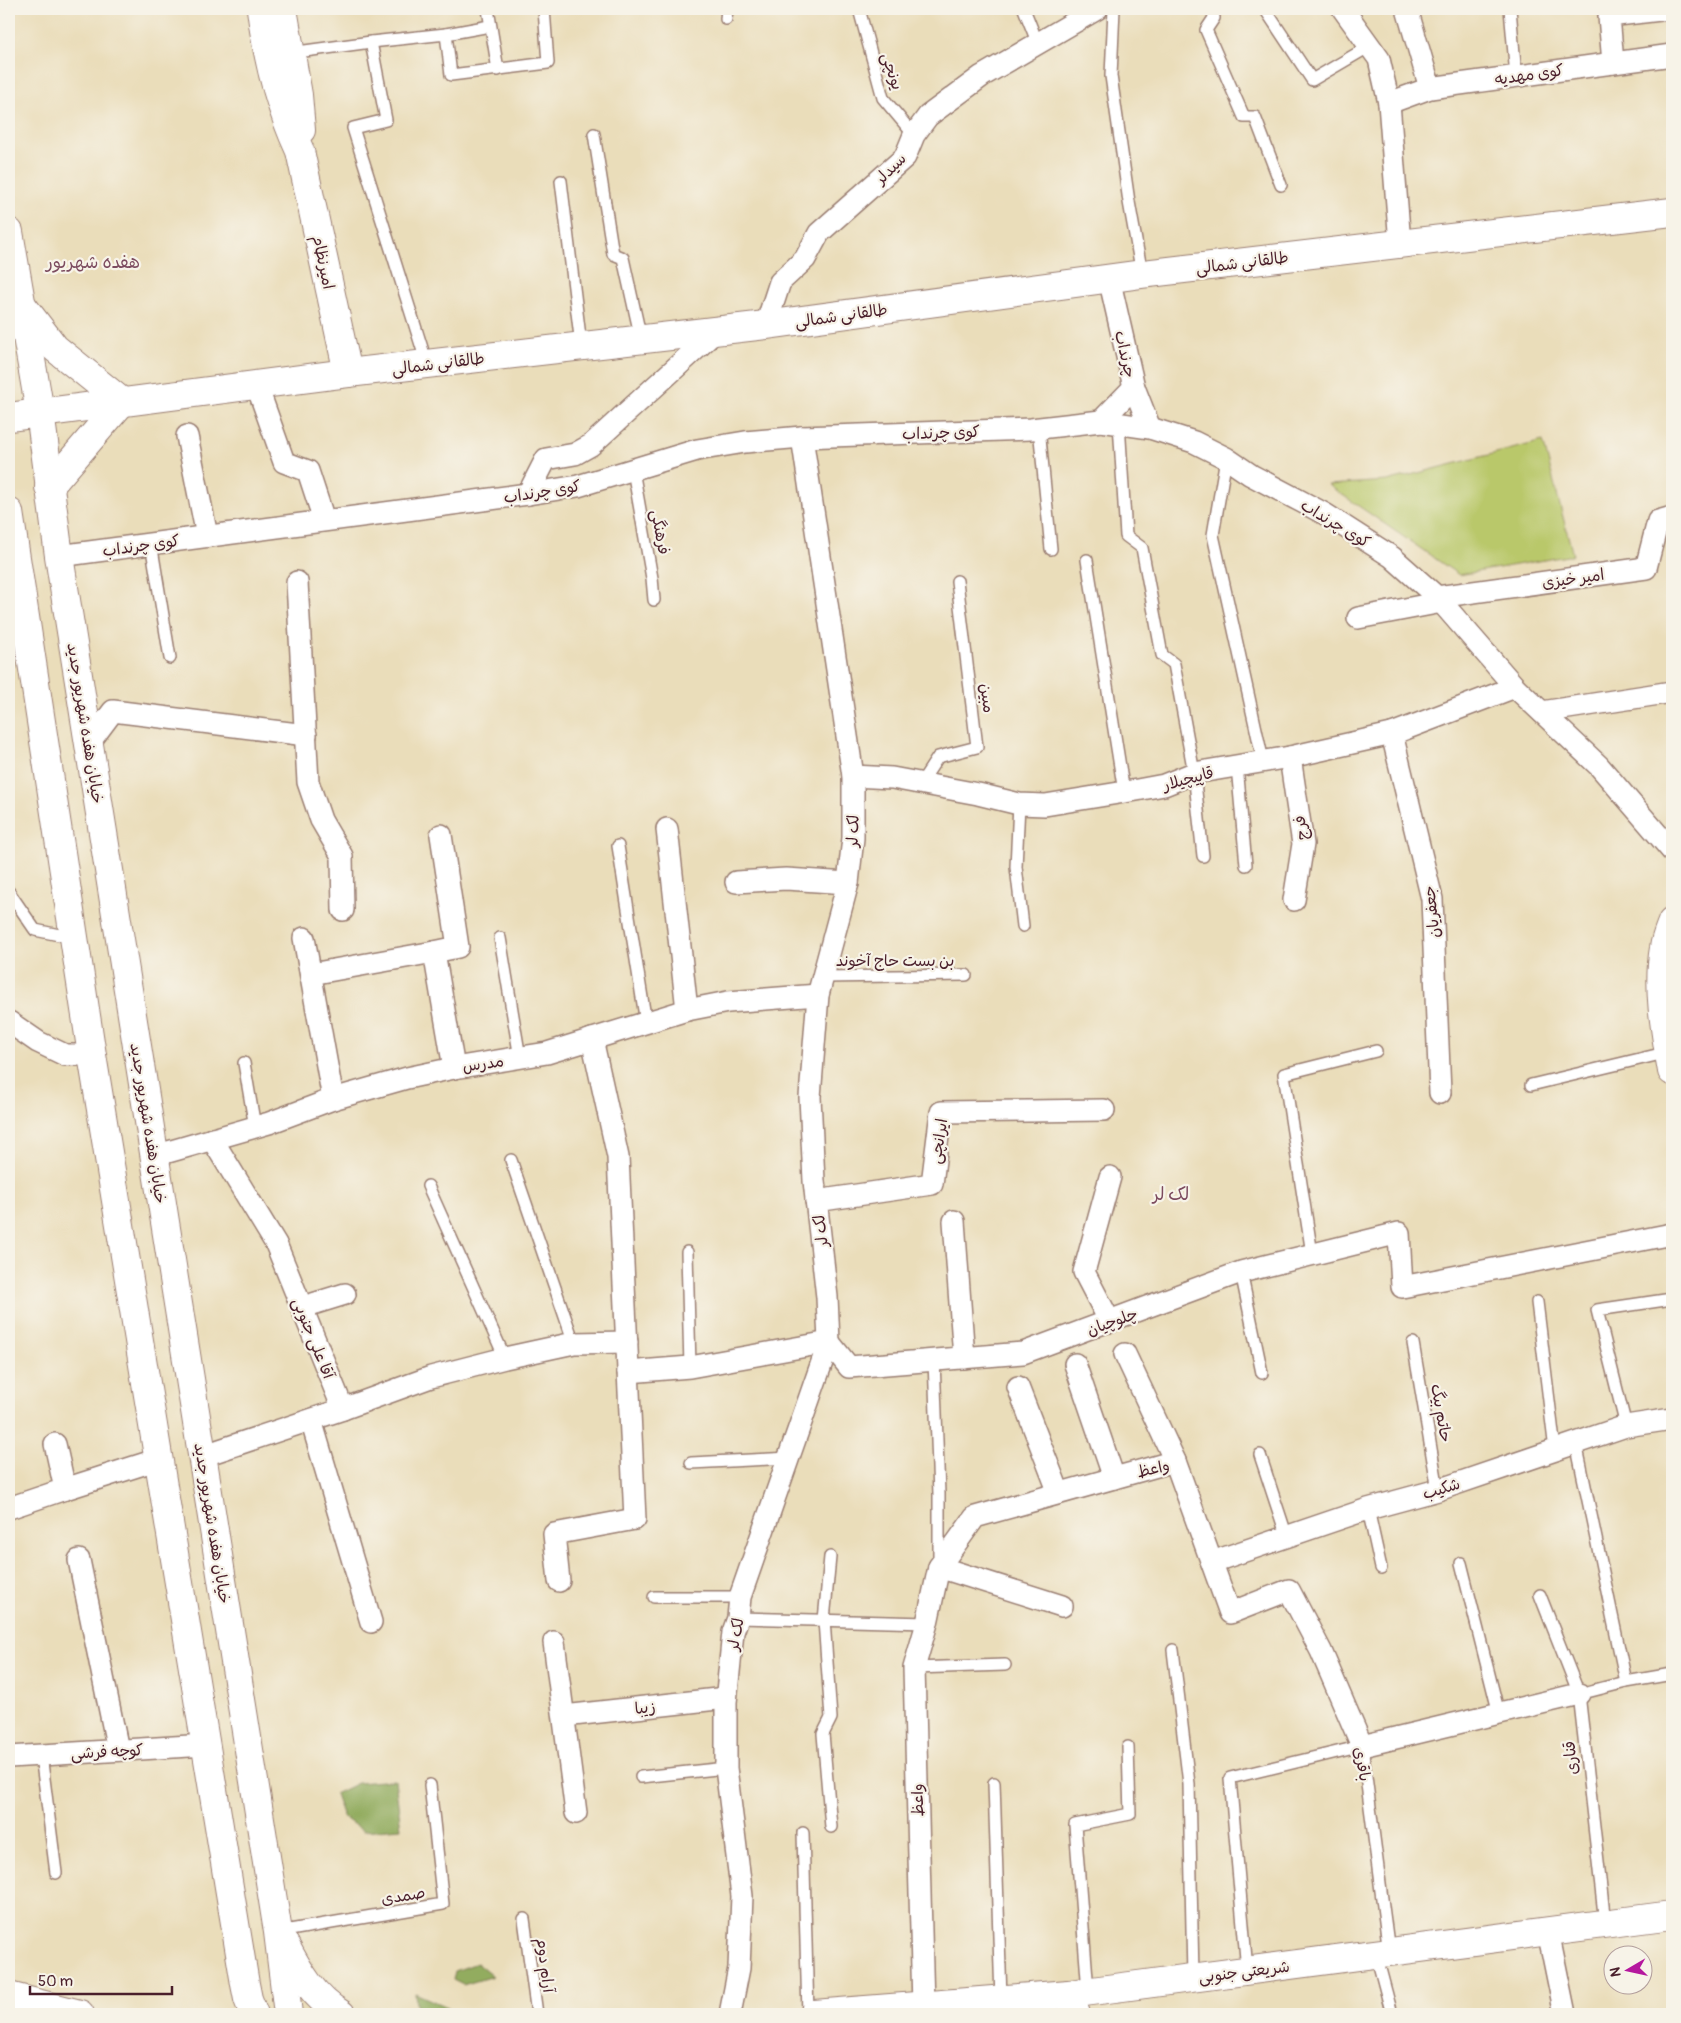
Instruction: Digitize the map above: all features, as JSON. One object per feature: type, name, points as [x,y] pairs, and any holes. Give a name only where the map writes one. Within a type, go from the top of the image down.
[{"type":"main road","points":[[261,9],[275,84],[288,126],[300,151]]},
{"type":"main road","points":[[283,9],[301,121],[300,151]]},
{"type":"main road","name":"امیرنظام","points":[[300,151],[348,373]]},
{"type":"main road","name":"طالقانی شمالی","points":[[9,417],[348,373],[766,325],[1108,278],[1672,212]]},
{"type":"main road","name":"خیابان هفده شهریور جدید","points":[[9,232],[40,412],[59,556],[278,1932],[288,2014]]},
{"type":"main road","points":[[20,302],[55,348],[122,402],[49,487]]},
{"type":"main road","points":[[9,512],[16,596],[74,938],[245,1984],[254,2014]]},
{"type":"main road","points":[[1671,1061],[1663,1010],[1662,981],[1664,947],[1672,922]]},
{"type":"main road","name":"شریعتی جنوبی","points":[[814,2014],[923,2010],[1001,1999],[1078,2000],[1247,1970],[1672,1915]]},
{"type":"main road","points":[[278,1932],[310,1987],[330,2008],[341,2014]]},
{"type":"main road","points":[[9,1996],[80,2014]]},
{"type":"street","name":"سیدلر","points":[[766,325],[780,282],[805,259],[819,232],[905,158],[914,135],[928,116],[982,76],[1097,9]]},
{"type":"street","points":[[1343,9],[1379,58],[1388,103],[1400,244]]},
{"type":"street","points":[[1407,9],[1430,88]]},
{"type":"street","points":[[1613,63],[1610,16],[1670,9],[1672,16]]},
{"type":"street","name":"کوی ‌‌‌مهدیه","points":[[1388,103],[1430,88],[1672,55]]},
{"type":"street","name":"چرنداب","points":[[1108,278],[1134,387],[1150,428]]},
{"type":"street","points":[[528,494],[546,460],[575,454],[591,446],[717,330]]},
{"type":"street","points":[[258,386],[284,462],[308,471],[324,520]]},
{"type":"street","points":[[1110,422],[1134,387]]},
{"type":"street","name":"کوی چرنداب","points":[[59,556],[578,486],[707,449],[746,442],[802,437],[1039,428],[1110,422],[1150,428],[1194,442],[1226,458],[1251,476],[1325,514],[1392,557],[1440,599],[1515,687],[1599,766],[1672,851]]},
{"type":"street","points":[[187,436],[207,536]]},
{"type":"street","name":"لک لر","points":[[730,2014],[739,1968],[742,1896],[726,1768],[726,1698],[733,1632],[739,1608],[829,1342],[827,1297],[816,1201],[810,1097],[821,986],[848,883],[853,838],[853,776],[802,437]]},
{"type":"street","name":"امیر خیزی","points":[[1440,599],[1646,568],[1658,521],[1672,517]]},
{"type":"street","points":[[297,582],[308,782],[321,820],[342,856],[343,910]]},
{"type":"street","points":[[1358,618],[1440,599]]},
{"type":"street","name":"قاپیچیلار","points":[[853,776],[892,778],[978,794],[1019,804],[1045,805],[1164,784],[1194,773],[1290,757],[1392,734],[1515,687]]},
{"type":"street","points":[[1542,712],[1672,692]]},
{"type":"street","points":[[89,743],[113,711],[306,735]]},
{"type":"street","name":"جعفریان","points":[[1392,734],[1432,899],[1440,1093]]},
{"type":"street","name":"فرج","points":[[1290,757],[1303,844],[1294,900]]},
{"type":"street","points":[[667,828],[687,1010]]},
{"type":"street","points":[[311,974],[458,947],[441,835]]},
{"type":"street","points":[[736,882],[786,880],[848,883]]},
{"type":"street","points":[[304,938],[333,1099]]},
{"type":"street","points":[[434,952],[454,1068]]},
{"type":"street","name":"مدرس","points":[[154,1156],[254,1127],[333,1099],[407,1078],[454,1068],[547,1053],[687,1010],[821,986]]},
{"type":"street","points":[[10,1024],[38,1042],[65,1054],[92,1055]]},
{"type":"street","points":[[559,1581],[554,1534],[635,1519],[618,1157],[592,1039]]},
{"type":"street","name":"ایرانچی","points":[[816,1201],[932,1184],[941,1112],[1104,1110]]},
{"type":"street","name":"آقا علی جنوبی","points":[[212,1139],[276,1244],[303,1307],[342,1409]]},
{"type":"street","points":[[1110,1177],[1084,1272],[1110,1322]]},
{"type":"street","points":[[954,1221],[964,1358]]},
{"type":"street","name":"چلوچیان","points":[[829,1342],[849,1367],[1023,1353],[1241,1272],[1399,1233],[1402,1287],[1672,1234]]},
{"type":"street","points":[[303,1307],[345,1294]]},
{"type":"street","points":[[202,1456],[431,1377],[504,1358],[574,1343],[627,1342]]},
{"type":"street","points":[[628,1372],[690,1366],[829,1342]]},
{"type":"street","points":[[1124,1354],[1175,1461]]},
{"type":"street","points":[[1075,1364],[1114,1478]]},
{"type":"street","points":[[1018,1387],[1059,1493]]},
{"type":"street","name":"شکیب","points":[[1212,1562],[1368,1509],[1438,1490],[1626,1426],[1672,1419]]},
{"type":"street","points":[[310,1420],[371,1622]]},
{"type":"street","points":[[55,1444],[65,1489]]},
{"type":"street","points":[[9,1508],[159,1459]]},
{"type":"street","name":"واعظ","points":[[923,2010],[914,1668],[927,1623],[939,1567],[975,1517],[1175,1461],[1230,1613],[1289,1590]]},
{"type":"street","points":[[79,1560],[118,1750]]},
{"type":"street","points":[[939,1567],[1062,1606]]},
{"type":"street","name":"باقری","points":[[1289,1590],[1321,1651],[1362,1746]]},
{"type":"street","points":[[554,1642],[576,1813]]},
{"type":"street","points":[[1362,1746],[1579,1694]]},
{"type":"street","name":"زیبا","points":[[564,1716],[726,1698]]},
{"type":"street","name":"کوچه فرشی","points":[[9,1757],[206,1745]]},
{"type":"street","points":[[1548,1931],[1565,2014]]},
{"type":"lane","points":[[488,9],[498,70]]},
{"type":"lane","points":[[446,34],[451,75],[548,63],[544,9]]},
{"type":"lane","name":"یونچی","points":[[858,9],[883,98],[914,135]]},
{"type":"lane","points":[[1024,9],[1038,44]]},
{"type":"lane","points":[[1114,9],[1112,76],[1129,202],[1142,274]]},
{"type":"lane","points":[[1213,9],[1214,18],[1206,30],[1244,117],[1255,117],[1281,186]]},
{"type":"lane","points":[[1265,9],[1312,80],[1370,46]]},
{"type":"lane","points":[[1510,9],[1516,76]]},
{"type":"lane","points":[[290,53],[446,34],[490,26]]},
{"type":"lane","points":[[370,42],[386,120],[353,128],[427,364]]},
{"type":"lane","points":[[594,134],[613,254],[623,258],[641,339]]},
{"type":"lane","points":[[561,181],[581,345]]},
{"type":"lane","points":[[1110,422],[1126,536],[1142,548],[1162,655],[1174,664],[1194,773],[1203,856]]},
{"type":"lane","points":[[1039,428],[1051,549]]},
{"type":"lane","points":[[1226,458],[1213,535],[1263,761]]},
{"type":"lane","name":"فرهنگی","points":[[634,470],[654,600]]},
{"type":"lane","points":[[152,543],[170,658]]},
{"type":"lane","points":[[1087,560],[1124,792]]},
{"type":"lane","name":"مبین","points":[[921,784],[938,757],[978,747],[957,581]]},
{"type":"lane","points":[[1237,766],[1246,865]]},
{"type":"lane","points":[[1019,804],[1016,867],[1023,926]]},
{"type":"lane","points":[[618,846],[646,1023]]},
{"type":"lane","points":[[9,892],[35,930],[74,938]]},
{"type":"lane","points":[[500,938],[520,1058]]},
{"type":"lane","name":"بن بست حاج آخوند","points":[[821,986],[966,976]]},
{"type":"lane","points":[[1312,1254],[1284,1074],[1376,1051]]},
{"type":"lane","points":[[1531,1085],[1671,1061]]},
{"type":"lane","points":[[244,1064],[254,1127]]},
{"type":"lane","points":[[511,1160],[574,1343]]},
{"type":"lane","points":[[428,1186],[504,1358]]},
{"type":"lane","points":[[687,1252],[690,1366]]},
{"type":"lane","points":[[1241,1272],[1262,1373]]},
{"type":"lane","points":[[1626,1426],[1597,1310],[1672,1299]]},
{"type":"lane","points":[[1537,1302],[1555,1450]]},
{"type":"lane","name":"حاتم بیگ","points":[[1413,1343],[1438,1490]]},
{"type":"lane","points":[[934,1360],[939,1494],[939,1567]]},
{"type":"lane","points":[[1576,1443],[1626,1682]]},
{"type":"lane","points":[[1260,1455],[1287,1537]]},
{"type":"lane","points":[[691,1463],[790,1458]]},
{"type":"lane","points":[[1368,1509],[1381,1568]]},
{"type":"lane","points":[[830,1557],[824,1620],[831,1718],[823,1734],[831,1827]]},
{"type":"lane","points":[[1461,1563],[1499,1714]]},
{"type":"lane","name":"قناری","points":[[1540,1595],[1579,1694],[1605,1923]]},
{"type":"lane","points":[[654,1597],[824,1620],[927,1623]]},
{"type":"lane","points":[[1173,1650],[1189,1784],[1194,1978]]},
{"type":"lane","points":[[914,1668],[1005,1665]]},
{"type":"lane","points":[[1579,1694],[1626,1682],[1672,1674]]},
{"type":"lane","points":[[923,2010],[1078,2000],[1075,1825],[1130,1814],[1128,1746]]},
{"type":"lane","points":[[1247,1970],[1230,1778],[1362,1746]]},
{"type":"lane","name":"باقری","points":[[1362,1746],[1383,1953],[1392,2014]]},
{"type":"lane","points":[[41,1755],[56,1873]]},
{"type":"lane","points":[[641,1777],[726,1768]]},
{"type":"lane","points":[[994,1783],[1001,1999]]},
{"type":"lane","name":"صمدی","points":[[278,1932],[444,1904],[430,1785]]},
{"type":"lane","points":[[803,1833],[808,2014]]},
{"type":"lane","name":"آرام دوم","points":[[524,1919],[536,2014]]},
{"type":"green space","points":[[1543,441],[1573,555],[1459,575],[1328,485],[1387,481]]},
{"type":"green space","points":[[395,1780],[401,1828],[363,1831],[343,1817],[335,1794],[358,1783]]},
{"type":"green space","points":[[477,1963],[493,1976],[463,1985],[453,1980],[455,1971]]},
{"type":"green space","points":[[415,1993],[449,2008],[450,2014],[398,2014],[417,2010]]},
{"type":"district","name":"هفده شهریور","points":[[93,262]]},
{"type":"district","name":"لک لر","points":[[1171,1194]]}]
